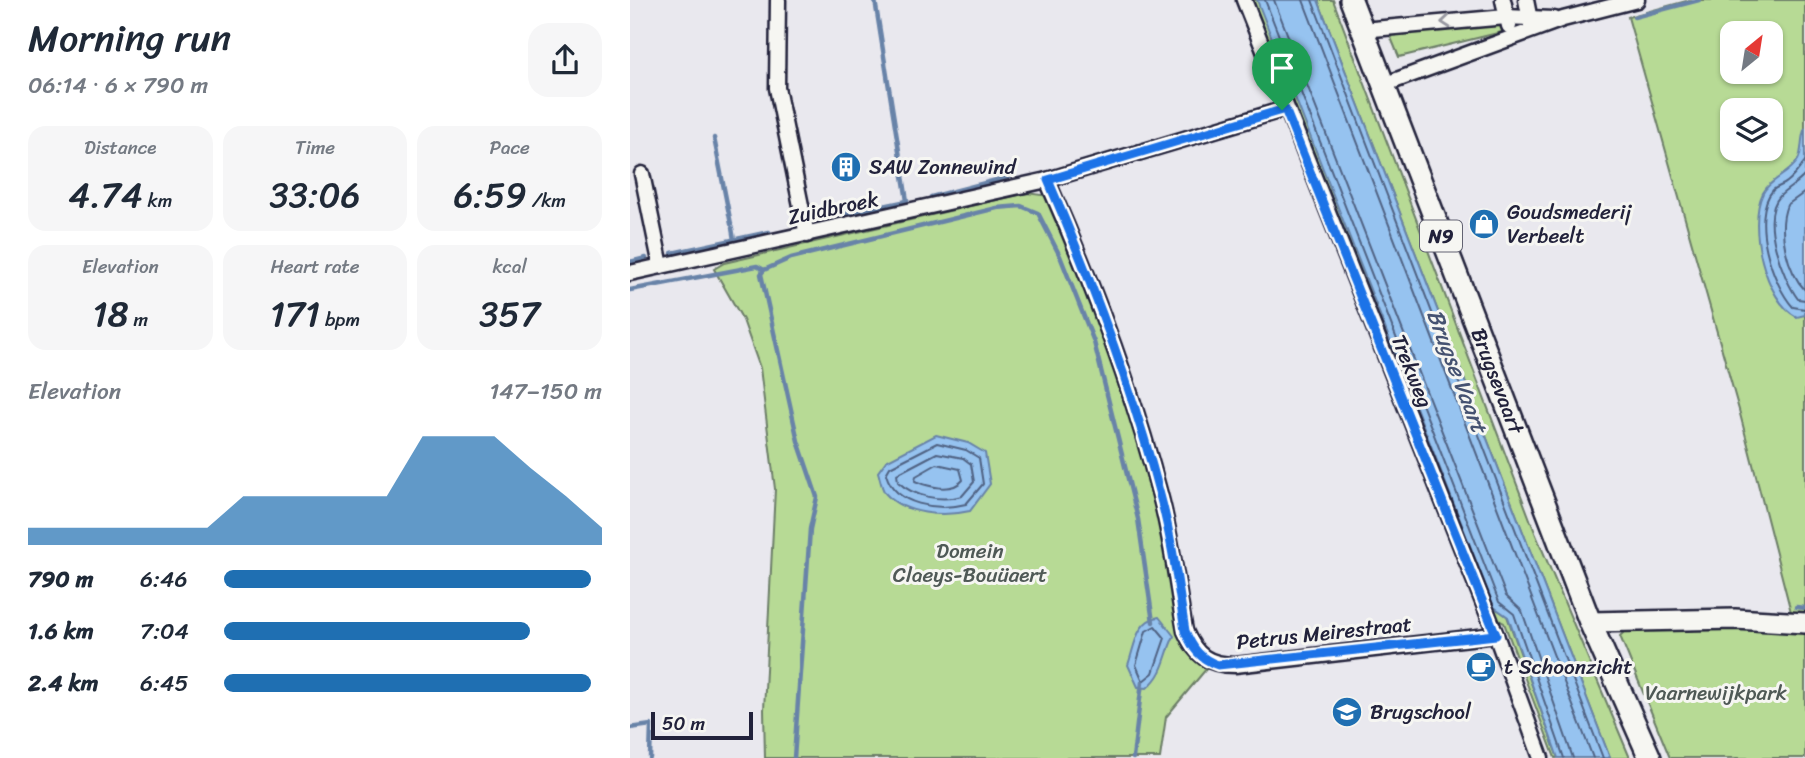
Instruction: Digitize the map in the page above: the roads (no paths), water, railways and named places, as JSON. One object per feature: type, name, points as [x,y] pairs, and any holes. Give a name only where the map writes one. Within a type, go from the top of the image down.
[{"type":"main road","name":"Brugsevaart","points":[[1351,0],[1590,622],[1650,758]]},
{"type":"street","points":[[778,0],[778,88],[807,235]]},
{"type":"street","name":"Trekweg","points":[[1244,0],[1496,635],[1541,758]]},
{"type":"street","points":[[1503,0],[1506,18],[1514,37]]},
{"type":"street","points":[[1526,0],[1531,24]]},
{"type":"street","points":[[1362,30],[1506,18],[1531,24],[1563,19],[1637,0]]},
{"type":"street","points":[[1383,85],[1514,37],[1531,24]]},
{"type":"street","name":"Zuidbroek","points":[[630,273],[1048,180],[1285,109]]},
{"type":"street","points":[[642,174],[661,266]]},
{"type":"street","name":"Petrus Meirestraat","points":[[1048,180],[1102,312],[1134,408],[1161,496],[1185,631],[1192,648],[1205,660],[1218,665],[1235,665],[1496,635]]},
{"type":"street","points":[[1590,622],[1735,619],[1805,623]]},
{"type":"water","name":"Brugse Vaart","points":[[1257,0],[1318,0],[1610,758],[1558,758],[1508,617],[1494,607]]},
{"type":"water","points":[[1805,128],[1805,315],[1797,317],[1776,295],[1768,279],[1758,242],[1757,224],[1763,193],[1798,160]]},
{"type":"water","points":[[936,435],[968,443],[985,453],[990,484],[970,511],[937,514],[913,510],[893,500],[884,491],[878,472],[886,461]]},
{"type":"water","points":[[1159,617],[1174,636],[1164,664],[1153,682],[1147,688],[1138,687],[1128,665],[1141,628],[1151,619]]},
{"type":"waterway","points":[[875,0],[907,201]]},
{"type":"waterway","points":[[1634,17],[1699,0]]},
{"type":"waterway","points":[[714,138],[731,224]]},
{"type":"waterway","points":[[931,197],[1008,177]]},
{"type":"waterway","points":[[836,216],[907,201]]},
{"type":"waterway","points":[[794,758],[810,529],[817,497],[798,441],[761,274],[764,270],[791,258],[997,208],[1021,206],[1038,213],[1060,256],[1094,342],[1138,519],[1153,622]]},
{"type":"waterway","points":[[732,228],[734,240]]},
{"type":"waterway","points":[[672,253],[769,232]]},
{"type":"waterway","points":[[630,262],[646,258]]},
{"type":"waterway","points":[[630,290],[757,266],[764,270]]},
{"type":"waterway","points":[[1796,607],[1805,608]]},
{"type":"waterway","points":[[1133,758],[1142,682]]},
{"type":"waterway","points":[[630,728],[651,725],[650,758]]},
{"type":"place","name":"SAW Zonnewind","points":[[846,167]]},
{"type":"place","name":"Goudsmederij Verbeelt","points":[[1484,224]]},
{"type":"place","name":"t Schoonzicht","points":[[1481,667]]},
{"type":"place","name":"Brugschool","points":[[1347,712]]},
{"type":"park label","name":"Domein Claeys-Bouüaert","points":[[970,563]]},
{"type":"park label","name":"Vaarnewijkpark","points":[[1716,693]]}]
